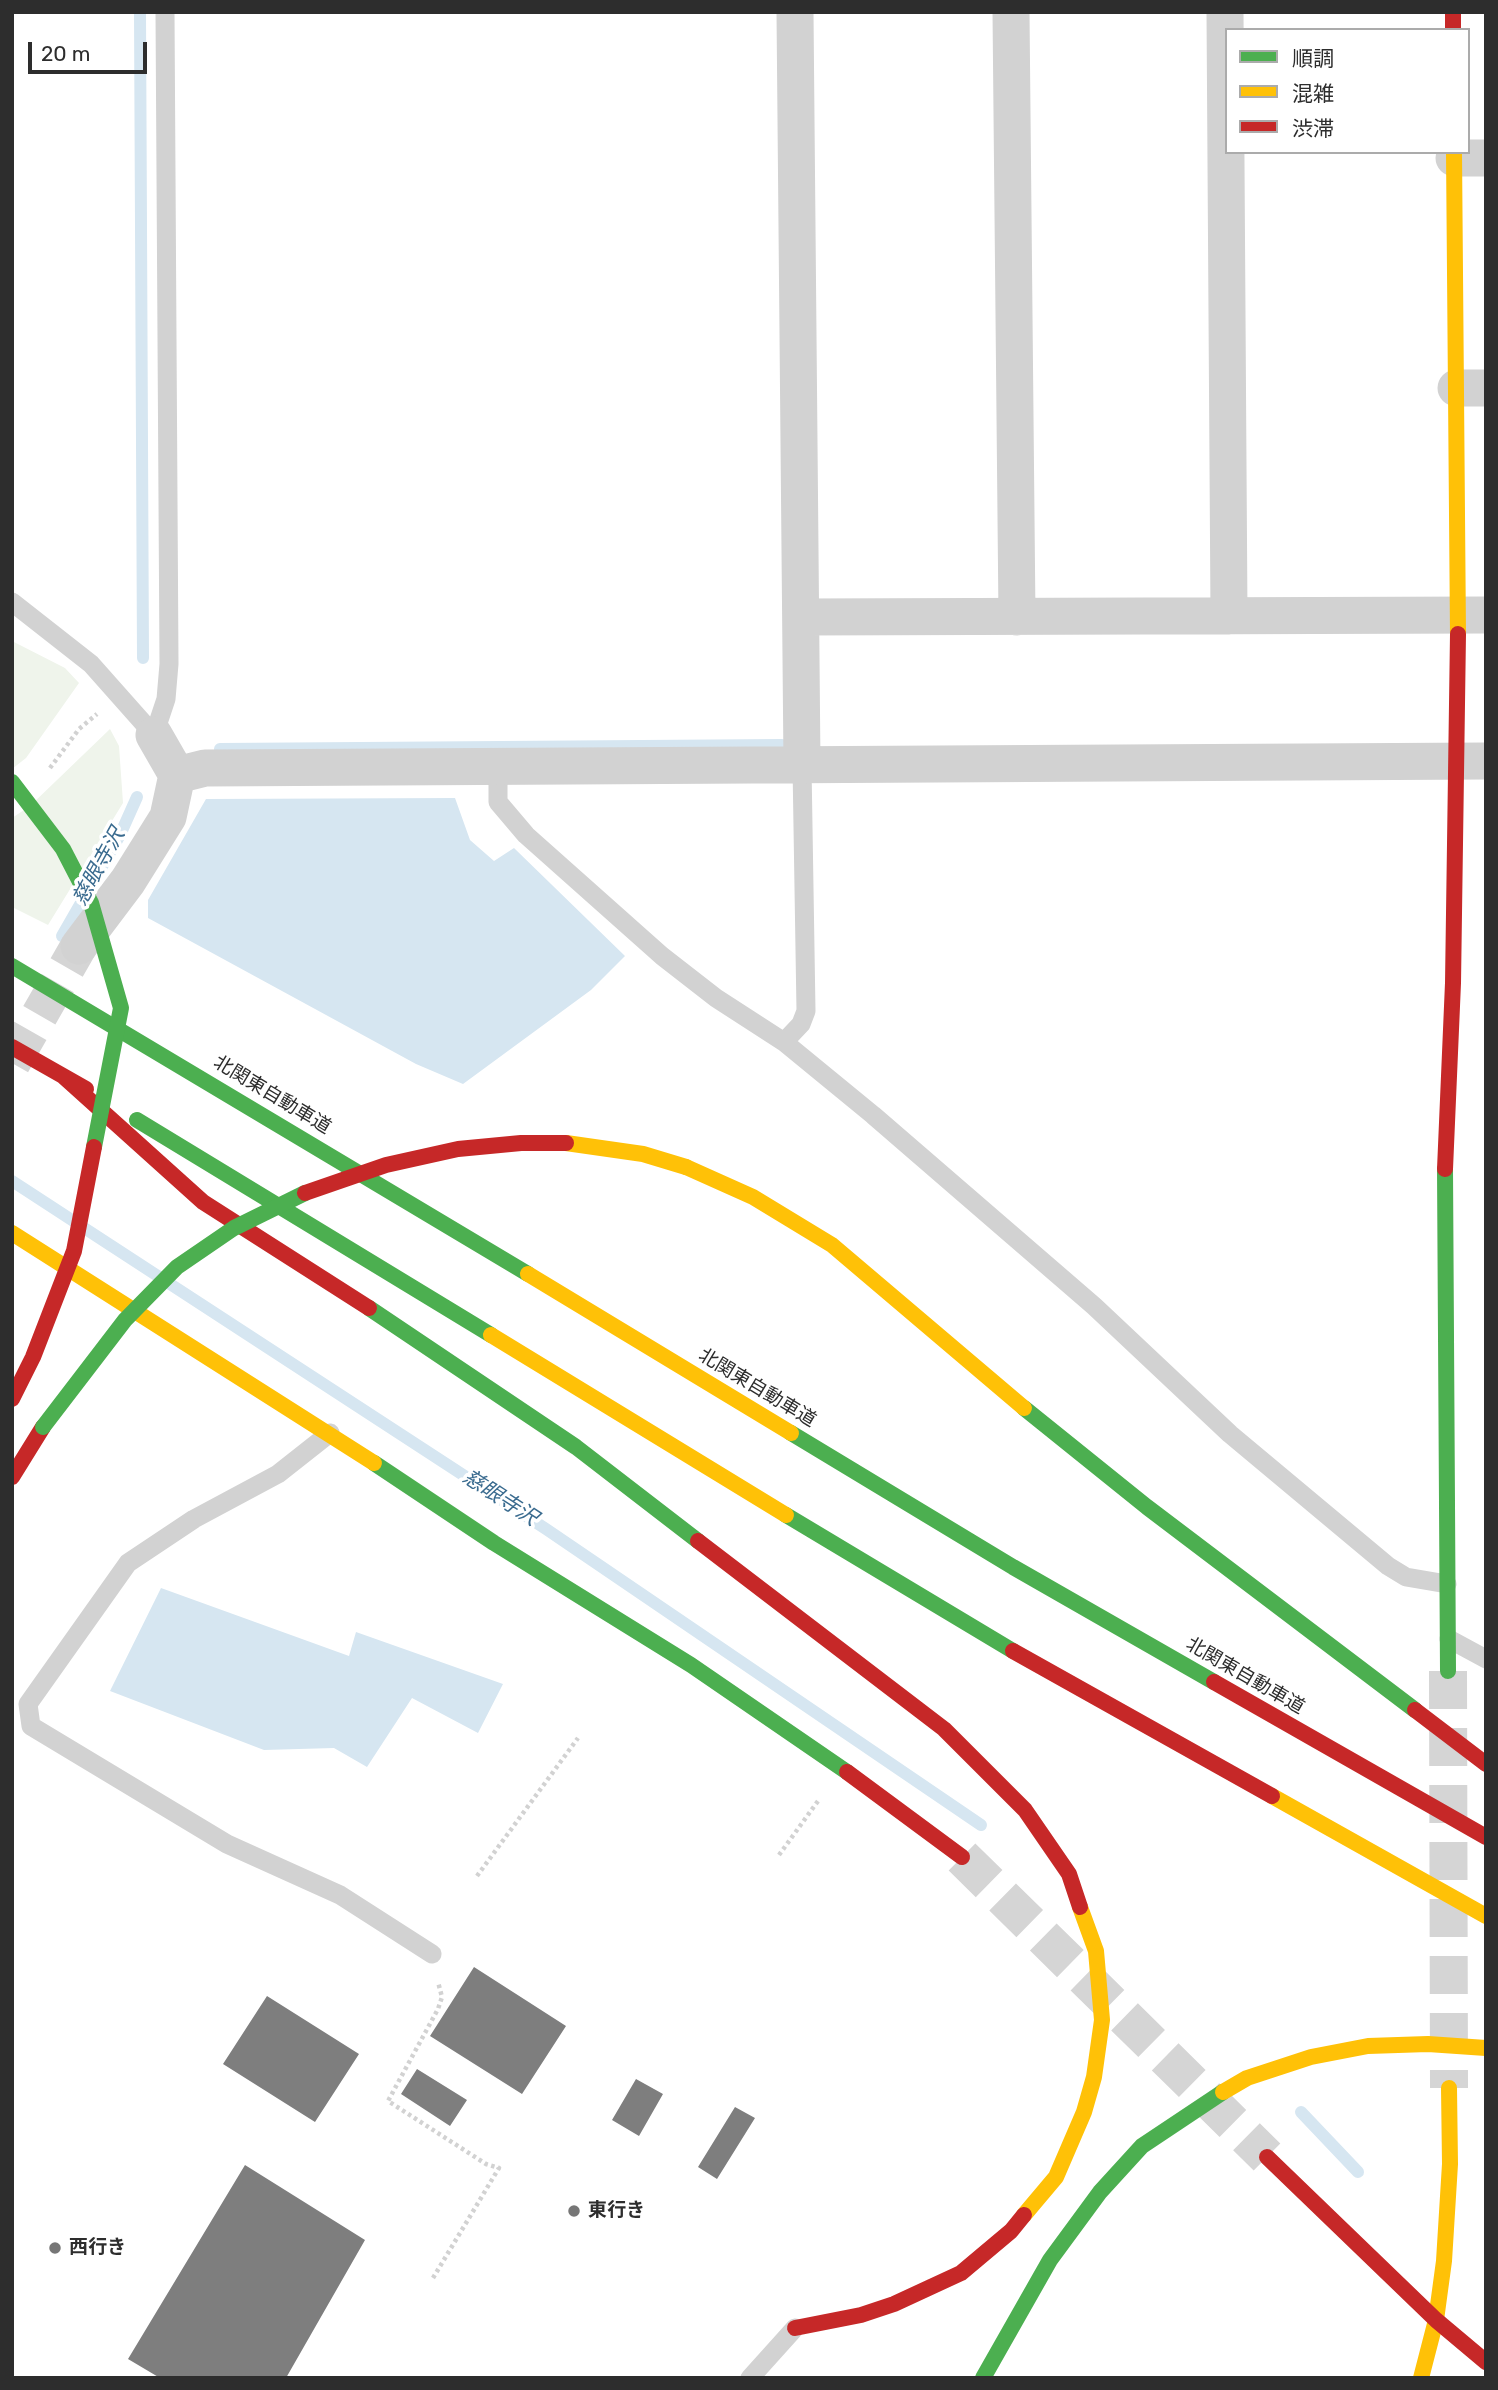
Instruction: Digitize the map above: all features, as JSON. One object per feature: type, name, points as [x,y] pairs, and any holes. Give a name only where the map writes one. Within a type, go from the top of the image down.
[{"type":"main road","points":[[1448,1671],[1444,1196],[1454,983],[1471,762],[1471,388],[1465,156]]},
{"type":"main road","points":[[12,782],[63,849],[91,903],[121,1007],[74,1251],[33,1357],[12,1399]]},
{"type":"main road","name":"北関東自動車道","points":[[12,967],[371,1179],[1013,1567],[1486,1837]]},
{"type":"main road","points":[[12,1047],[346,1244],[977,1631],[1486,1916]]},
{"type":"main road","points":[[63,1076],[204,1202],[422,1342],[576,1447],[944,1728],[1024,1810],[1069,1874],[1083,1907],[1096,1951],[1102,2020],[1094,2077],[1084,2112],[1056,2177],[1011,2231],[961,2273],[872,2311],[795,2328]]},
{"type":"main road","points":[[12,1477],[43,1427],[125,1320],[177,1267],[234,1228],[301,1194],[386,1165],[458,1149],[521,1143],[579,1143],[643,1154],[686,1167],[753,1197],[832,1245],[995,1384],[1147,1507],[1486,1764]]},
{"type":"main road","points":[[12,1233],[330,1433],[494,1543],[691,1665],[889,1801],[962,1857]]},
{"type":"main road","points":[[983,2378],[1050,2260],[1100,2192],[1142,2146],[1192,2110],[1247,2078],[1311,2057],[1368,2046],[1428,2044],[1486,2048]]},
{"type":"main road","points":[[1421,2378],[1436,2320],[1448,2199],[1449,2088]]},
{"type":"main road","points":[[1267,2157],[1436,2320],[1486,2361]]},
{"type":"street","points":[[795,12],[803,765]]},
{"type":"street","points":[[1011,12],[1017,617]]},
{"type":"street","points":[[1224,12],[1225,133]]},
{"type":"street","points":[[1225,154],[1229,616]]},
{"type":"street","points":[[803,617],[1472,615]]},
{"type":"street","points":[[79,946],[128,881],[168,817],[177,775],[154,735]]},
{"type":"street","points":[[177,775],[205,768],[1471,762]]},
{"type":"lane","points":[[12,601],[91,664],[154,735],[166,699],[169,664],[165,12]]},
{"type":"lane","points":[[784,1042],[801,1024],[806,1010],[803,765]]},
{"type":"lane","points":[[498,768],[498,802],[526,835],[662,956],[716,998],[784,1042],[1094,1306],[1230,1434],[1388,1566],[1406,1577],[1447,1584]]},
{"type":"lane","points":[[330,1433],[278,1474],[194,1519],[128,1563],[28,1704],[31,1726],[227,1844],[340,1895],[432,1954]]},
{"type":"lane","points":[[1448,1639],[1486,1659]]},
{"type":"lane","points":[[750,2378],[795,2328]]},
{"type":"path","points":[[48,770],[79,729],[120,697]]},
{"type":"path","points":[[477,1876],[578,1738]]},
{"type":"path","points":[[779,1855],[820,1797]]},
{"type":"path","points":[[432,1954],[442,1997],[438,2010],[387,2101],[486,2164],[499,2168],[433,2277]]},
{"type":"shaded area","points":[[12,641],[65,668],[79,683],[26,758],[12,769]]},
{"type":"shaded area","points":[[110,729],[119,746],[123,803],[48,925],[12,907],[12,818],[30,806]]},
{"type":"shaded area","points":[[455,798],[470,840],[494,861],[514,848],[625,956],[591,990],[463,1084],[416,1064],[148,918],[148,900],[206,799]]},
{"type":"shaded area","points":[[161,1588],[349,1656],[356,1632],[503,1684],[478,1733],[412,1698],[367,1767],[334,1748],[264,1750],[110,1691]]},
{"type":"building","points":[[474,1967],[566,2026],[522,2094],[430,2036]]},
{"type":"building","points":[[267,1996],[359,2054],[315,2122],[223,2064]]},
{"type":"building","points":[[417,2069],[467,2100],[450,2126],[401,2094]]},
{"type":"building","points":[[636,2079],[663,2094],[639,2136],[612,2120]]},
{"type":"building","points":[[735,2107],[755,2118],[717,2179],[698,2167]]},
{"type":"building","points":[[245,2165],[365,2240],[286,2378],[160,2378],[128,2359]]},
{"type":"waterway","points":[[140,12],[143,658]]},
{"type":"waterway","points":[[220,749],[782,745]]},
{"type":"waterway","name":"慈眼寺沢","points":[[62,936],[120,835],[137,797]]},
{"type":"waterway","name":"慈眼寺沢","points":[[12,1181],[546,1529],[981,1825]]},
{"type":"waterway","name":"慈眼寺沢","points":[[1301,2112],[1358,2172]]},
{"type":"tunnel","points":[[12,1063],[79,946]]},
{"type":"tunnel","points":[[1448,1671],[1449,2088]]},
{"type":"tunnel","points":[[962,1857],[1267,2157]]},
{"type":"traffic: fast","points":[[12,782],[63,849],[91,903],[121,1008],[94,1147]]},
{"type":"traffic: fast","points":[[12,966],[528,1274]]},
{"type":"traffic: fast","points":[[137,1120],[491,1335]]},
{"type":"traffic: fast","points":[[1445,1169],[1448,1671]]},
{"type":"traffic: fast","points":[[43,1427],[125,1320],[177,1267],[234,1228],[305,1193]]},
{"type":"traffic: fast","points":[[369,1308],[576,1447],[698,1541]]},
{"type":"traffic: fast","points":[[1024,1408],[1147,1507],[1415,1710]]},
{"type":"traffic: fast","points":[[791,1433],[1013,1567],[1214,1682]]},
{"type":"traffic: fast","points":[[374,1463],[494,1543],[691,1665],[847,1772]]},
{"type":"traffic: fast","points":[[786,1515],[1013,1651]]},
{"type":"traffic: fast","points":[[983,2378],[1050,2260],[1100,2192],[1142,2146],[1223,2092]]},
{"type":"traffic: slow","points":[[1454,154],[1458,634]]},
{"type":"traffic: slow","points":[[566,1143],[643,1154],[686,1167]]},
{"type":"traffic: slow","points":[[686,1167],[753,1197],[832,1245],[1024,1408]]},
{"type":"traffic: slow","points":[[12,1233],[374,1463]]},
{"type":"traffic: slow","points":[[528,1274],[791,1433]]},
{"type":"traffic: slow","points":[[491,1335],[786,1515]]},
{"type":"traffic: slow","points":[[1272,1796],[1486,1916]]},
{"type":"traffic: slow","points":[[1024,2215],[1056,2177],[1084,2112],[1094,2077],[1102,2020],[1096,1951],[1080,1907]]},
{"type":"traffic: slow","points":[[1223,2092],[1247,2078],[1311,2057],[1368,2046],[1428,2044],[1486,2048]]},
{"type":"traffic: slow","points":[[1421,2378],[1436,2320],[1444,2261],[1450,2164],[1449,2088]]},
{"type":"traffic: jam","points":[[1453,12],[1453,28]]},
{"type":"traffic: jam","points":[[1445,1169],[1453,983],[1458,634]]},
{"type":"traffic: jam","points":[[12,1047],[86,1089]]},
{"type":"traffic: jam","points":[[63,1076],[203,1202],[369,1308]]},
{"type":"traffic: jam","points":[[305,1193],[386,1165],[458,1149],[521,1143],[566,1143]]},
{"type":"traffic: jam","points":[[12,1399],[33,1357],[74,1251],[94,1147]]},
{"type":"traffic: jam","points":[[12,1477],[43,1427]]},
{"type":"traffic: jam","points":[[698,1541],[944,1729],[1025,1810],[1069,1874],[1080,1907]]},
{"type":"traffic: jam","points":[[1013,1651],[1272,1796]]},
{"type":"traffic: jam","points":[[1214,1682],[1486,1837]]},
{"type":"traffic: jam","points":[[1415,1710],[1486,1764]]},
{"type":"traffic: jam","points":[[847,1772],[962,1857]]},
{"type":"traffic: jam","points":[[1267,2157],[1436,2320],[1486,2362]]},
{"type":"traffic: jam","points":[[795,2328],[861,2315],[894,2304],[961,2273],[1011,2231],[1024,2215]]},
{"type":"place","name":"東行き","points":[[574,2211]]},
{"type":"place","name":"西行き","points":[[55,2248]]}]
